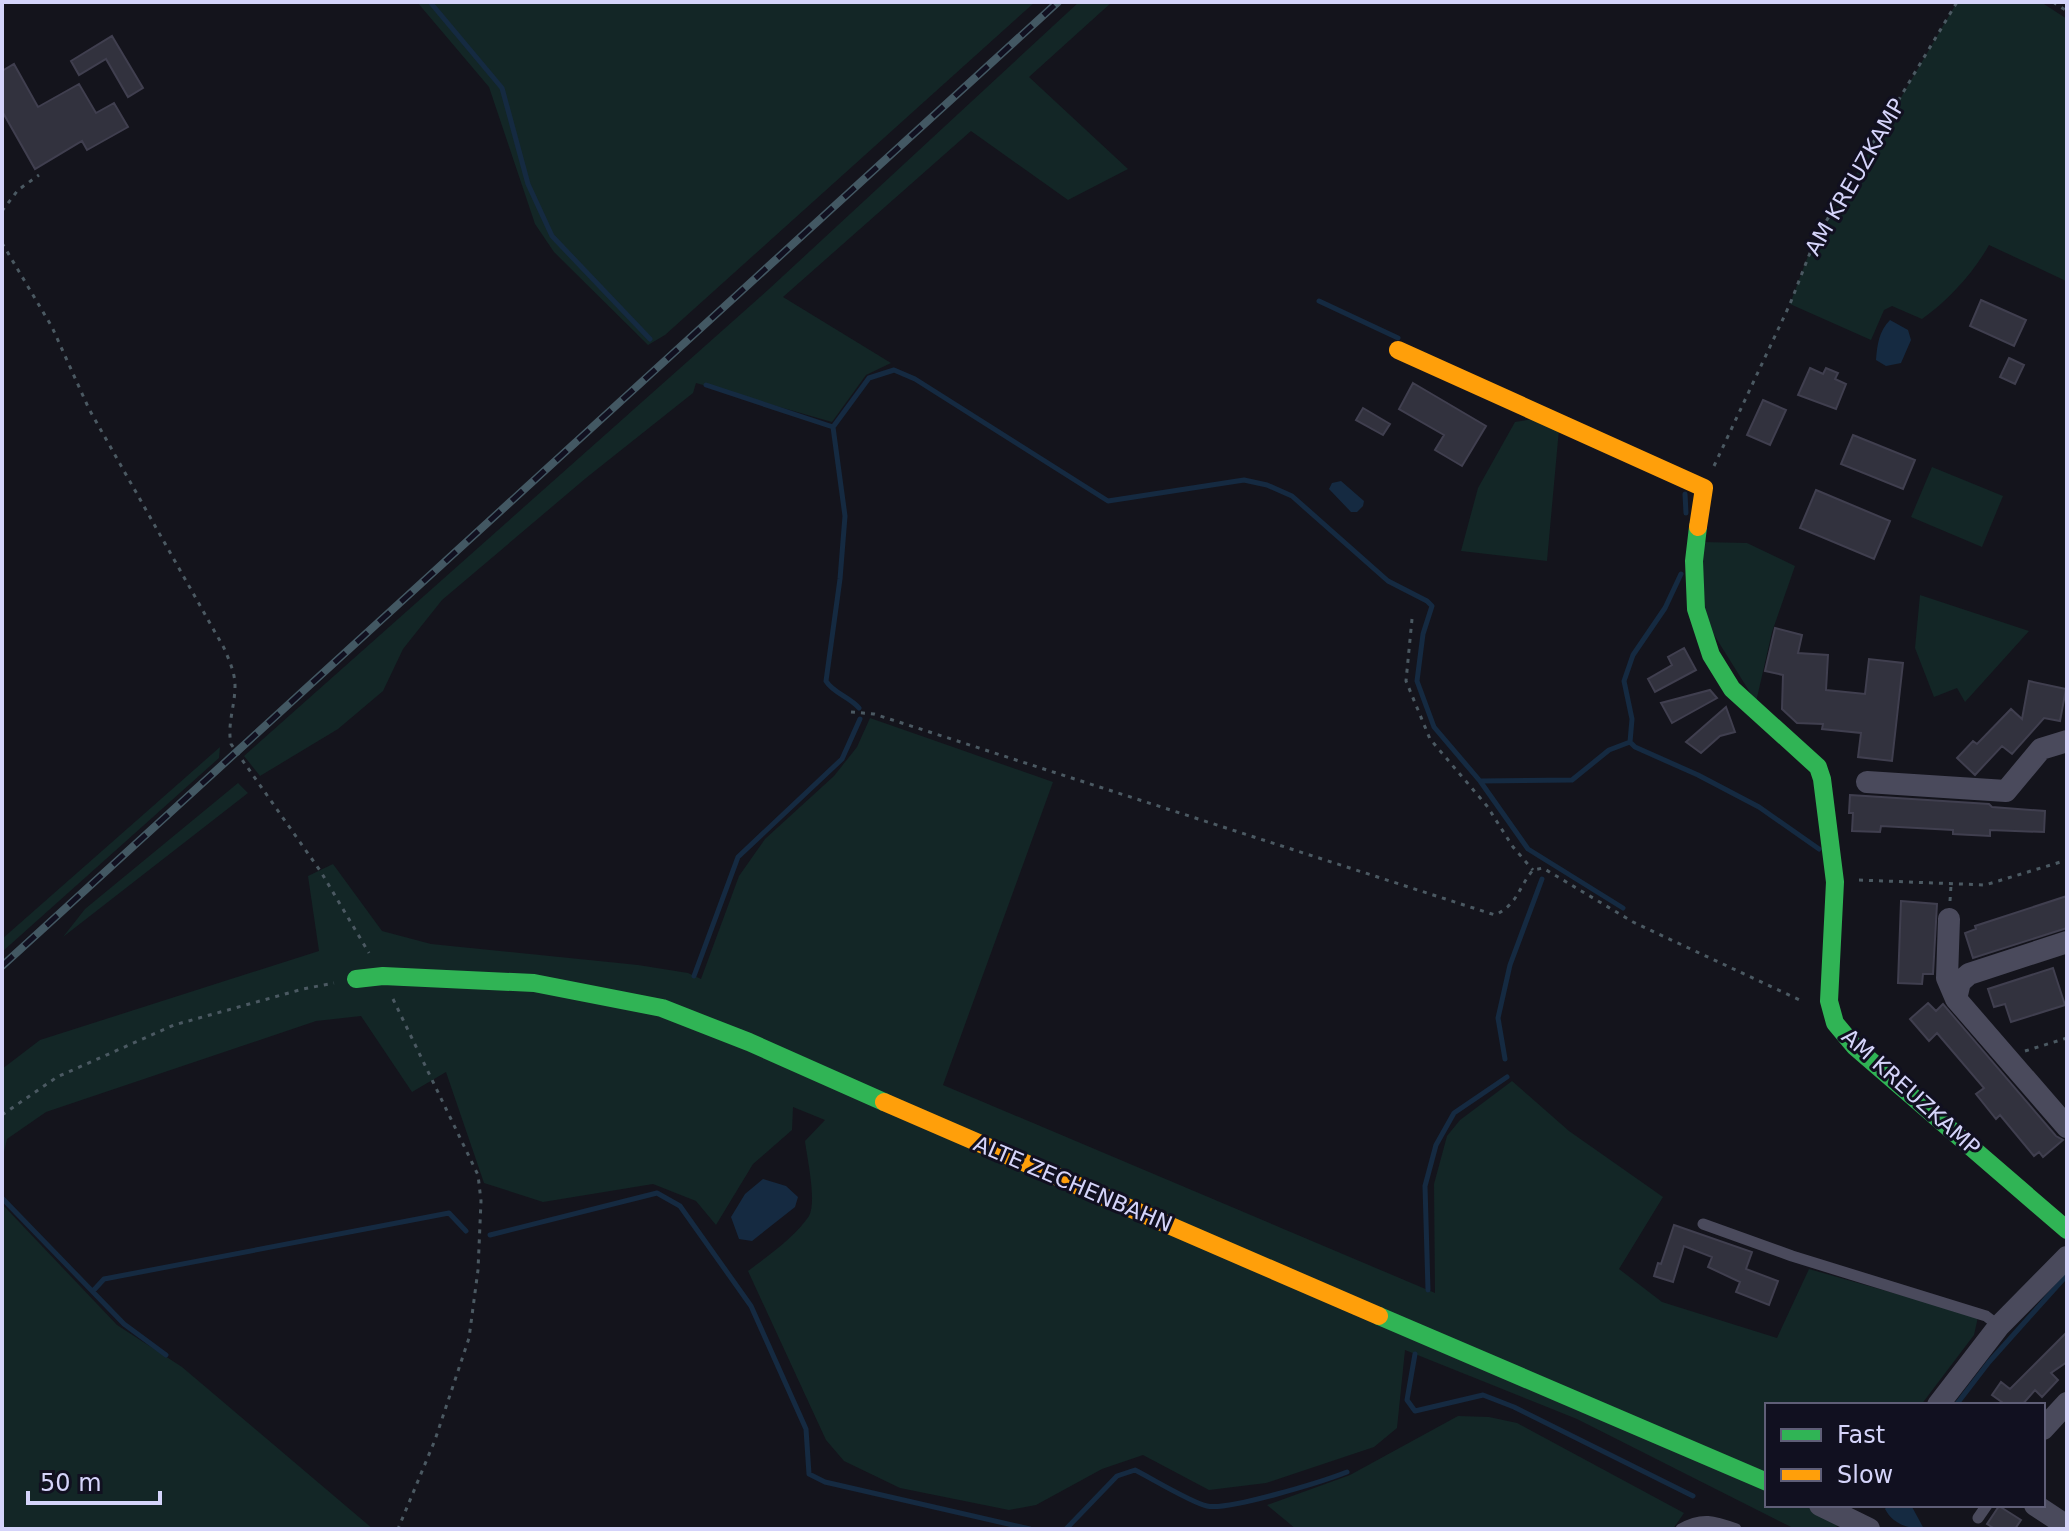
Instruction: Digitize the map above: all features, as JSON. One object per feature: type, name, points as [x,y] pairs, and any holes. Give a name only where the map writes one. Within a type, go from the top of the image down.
[{"type":"street","points":[[1398,350],[1704,488]]},
{"type":"street","name":"AM KREUZKAMP","points":[[1704,488],[1692,591],[1702,630],[1725,680],[1818,767],[1822,779],[1834,879],[1831,1011],[1835,1023],[1855,1047],[2067,1230]]},
{"type":"street","points":[[1867,782],[2006,791],[2041,749],[2067,741]]},
{"type":"street","points":[[1949,919],[1947,978],[1956,999],[2067,1127]]},
{"type":"street","points":[[1956,999],[1960,982],[1969,974],[2067,942]]},
{"type":"street","name":"ALTE ZECHENBAHN","points":[[356,979],[383,976],[534,983],[662,1008],[749,1042],[1765,1481]]},
{"type":"street","points":[[1940,1403],[1999,1326],[2067,1257]]},
{"type":"street","points":[[2045,1427],[2067,1403]]},
{"type":"street","points":[[1825,1507],[1856,1520]]},
{"type":"street","points":[[2038,1507],[2067,1526]]},
{"type":"lane","points":[[1703,1224],[1792,1256],[1986,1316],[1999,1326]]},
{"type":"lane","points":[[1978,1518],[1986,1507]]},
{"type":"lane","points":[[1681,1529],[1697,1520],[1715,1521],[1736,1529]]},
{"type":"path","name":"AM KREUZKAMP","points":[[1704,488],[1790,304],[1815,240],[1957,2]]},
{"type":"path","points":[[2053,2],[2067,11]]},
{"type":"path","points":[[2,211],[18,190],[39,175]]},
{"type":"path","points":[[2,243],[52,327],[89,409],[224,648],[233,668],[235,686],[230,719],[231,744],[321,872],[383,976],[478,1175],[481,1201],[478,1270],[469,1338],[435,1440],[398,1529]]},
{"type":"path","points":[[1412,619],[1406,681],[1430,739],[1487,806],[1513,847],[1533,870]]},
{"type":"path","points":[[851,712],[874,714],[1495,915],[1508,909],[1533,870],[1543,868],[1633,922],[1817,1008],[1831,1011]]},
{"type":"path","points":[[1834,879],[1985,885],[2067,860]]},
{"type":"path","points":[[2,1115],[57,1077],[174,1025],[303,989],[356,979]]},
{"type":"path","points":[[2008,1058],[2067,1038]]},
{"type":"green space","points":[[417,2],[1035,2],[665,335],[648,345],[554,252],[535,224],[489,87]]},
{"type":"green space","points":[[1079,2],[1112,2],[1029,77],[1128,169],[1068,200],[971,131],[783,297],[891,363],[866,375],[832,422],[696,383],[693,393],[586,478],[442,600],[403,649],[383,691],[338,729],[260,776],[244,756],[769,289]]},
{"type":"green space","points":[[1957,2],[2041,2],[2067,19],[2067,278],[2066,281],[1989,245],[1960,285],[1932,312],[1922,319],[1892,306],[1884,310],[1871,340],[1790,304],[1808,256]]},
{"type":"green space","points":[[1533,419],[1559,429],[1547,561],[1461,551],[1478,488],[1515,422]]},
{"type":"green space","points":[[1932,467],[2003,496],[1982,547],[1911,517]]},
{"type":"green space","points":[[1701,542],[1747,543],[1795,566],[1772,632],[1756,702],[1706,622]]},
{"type":"green space","points":[[1920,595],[2029,631],[1965,702],[1957,688],[1934,697],[1915,648]]},
{"type":"green space","points":[[870,718],[1053,782],[943,1085],[1435,1293],[1434,1184],[1447,1136],[1460,1120],[1512,1081],[1569,1131],[1663,1197],[1619,1269],[1662,1302],[1777,1338],[1809,1269],[1978,1317],[1974,1335],[1923,1403],[1765,1403],[1765,1507],[1848,1507],[1835,1529],[1795,1529],[1577,1419],[1405,1350],[1397,1428],[1374,1447],[1266,1483],[1209,1490],[1143,1455],[1102,1469],[1036,1505],[1009,1510],[900,1488],[844,1461],[826,1440],[748,1271],[797,1231],[811,1209],[812,1190],[805,1141],[825,1120],[793,1107],[792,1130],[753,1164],[716,1225],[696,1201],[653,1184],[543,1202],[484,1183],[446,1072],[412,1092],[361,1016],[316,1021],[46,1112],[7,1139],[2,1161],[2,1069],[40,1040],[319,951],[308,876],[333,864],[382,931],[431,944],[638,965],[688,973],[701,979],[739,876],[765,839],[834,776],[857,747]]},
{"type":"green space","points":[[220,747],[219,758],[2,952],[2,939]]},
{"type":"green space","points":[[238,783],[248,793],[63,937],[85,909]]},
{"type":"green space","points":[[2,1204],[117,1325],[182,1367],[373,1529],[2,1529]]},
{"type":"green space","points":[[1458,1416],[1489,1417],[1517,1423],[1684,1513],[1673,1529],[1296,1529],[1267,1505],[1350,1475]]},
{"type":"water","points":[[1890,320],[1908,330],[1911,340],[1901,363],[1886,366],[1876,360],[1876,354],[1881,334]]},
{"type":"water","points":[[1341,481],[1364,501],[1357,512],[1351,512],[1329,489],[1332,483]]},
{"type":"water","points":[[763,1179],[786,1186],[798,1197],[795,1207],[752,1241],[739,1239],[731,1217],[745,1194]]},
{"type":"water","points":[[1912,1507],[1924,1529],[1897,1522],[1885,1509]]},
{"type":"building","points":[[112,36],[143,88],[128,97],[106,59],[79,75],[71,61]]},
{"type":"building","points":[[14,64],[38,107],[79,84],[96,113],[114,103],[128,127],[87,150],[82,141],[35,169],[2,111],[2,71]]},
{"type":"building","points":[[1981,300],[2026,320],[2014,346],[1970,326]]},
{"type":"building","points":[[2009,358],[2024,365],[2015,384],[2000,377]]},
{"type":"building","points":[[1810,368],[1823,374],[1826,368],[1838,373],[1835,379],[1846,384],[1836,409],[1798,395]]},
{"type":"building","points":[[1413,383],[1486,426],[1462,466],[1435,450],[1444,435],[1399,409]]},
{"type":"building","points":[[1763,400],[1786,410],[1770,445],[1747,435]]},
{"type":"building","points":[[1363,408],[1390,424],[1383,435],[1356,420]]},
{"type":"building","points":[[1853,435],[1915,460],[1903,489],[1841,464]]},
{"type":"building","points":[[1816,490],[1890,521],[1874,559],[1800,528]]},
{"type":"building","points":[[1775,628],[1802,635],[1798,653],[1828,655],[1826,690],[1865,694],[1869,659],[1903,663],[1892,761],[1858,757],[1861,733],[1822,729],[1823,724],[1797,723],[1782,709],[1783,675],[1765,671]]},
{"type":"building","points":[[1684,648],[1696,670],[1655,692],[1648,679],[1672,665],[1668,657]]},
{"type":"building","points":[[2029,681],[2066,689],[2060,721],[2044,718],[2012,754],[2002,746],[1975,775],[1957,758],[1973,741],[1977,744],[2011,709],[2022,719]]},
{"type":"building","points":[[1710,690],[1717,698],[1672,723],[1661,703]]},
{"type":"building","points":[[1726,707],[1735,732],[1720,736],[1701,753],[1686,742]]},
{"type":"building","points":[[1850,795],[2045,811],[2044,832],[1990,830],[1990,836],[1953,834],[1953,830],[1881,826],[1880,832],[1852,831]]},
{"type":"building","points":[[2067,896],[2067,928],[1973,958],[1965,933],[1976,929],[1975,926]]},
{"type":"building","points":[[1901,901],[1937,904],[1933,974],[1923,974],[1922,984],[1898,983]]},
{"type":"building","points":[[2053,968],[2065,1005],[2011,1022],[2005,1004],[1994,1007],[1988,989]]},
{"type":"building","points":[[1928,1003],[1936,1011],[1943,1004],[2056,1136],[2063,1140],[2043,1157],[2039,1152],[2034,1156],[2000,1115],[1996,1119],[1976,1094],[1984,1088],[1937,1033],[1929,1041],[1910,1019]]},
{"type":"building","points":[[1674,1225],[1752,1252],[1746,1269],[1778,1281],[1769,1305],[1736,1292],[1740,1282],[1708,1267],[1712,1257],[1684,1246],[1673,1282],[1654,1276]]},
{"type":"building","points":[[2067,1332],[2067,1362],[2051,1373],[2058,1380],[2042,1397],[2035,1390],[2024,1403],[2003,1403],[1992,1395],[2001,1382],[2010,1389]]},
{"type":"building","points":[[1998,1507],[2021,1520],[2015,1529],[1995,1529],[1987,1524]]},
{"type":"waterway","points":[[430,2],[502,88],[528,184],[552,236],[650,339]]},
{"type":"waterway","points":[[1319,301],[1398,338]]},
{"type":"waterway","points":[[833,427],[869,378],[894,370],[915,379],[1108,501],[1244,480],[1267,485],[1292,496],[1388,581],[1432,606],[1423,634],[1417,681],[1434,727],[1480,781],[1528,849],[1623,908]]},
{"type":"waterway","points":[[706,385],[833,427],[845,516],[826,681],[859,708]]},
{"type":"waterway","points":[[1685,494],[1686,513]]},
{"type":"waterway","points":[[1681,574],[1665,608],[1633,655],[1624,681],[1632,719],[1630,742],[1759,807],[1819,849]]},
{"type":"waterway","points":[[694,976],[738,857],[842,759],[860,719]]},
{"type":"waterway","points":[[1481,781],[1572,780],[1609,750],[1630,742]]},
{"type":"waterway","points":[[1505,1059],[1498,1018],[1510,965],[1542,879]]},
{"type":"waterway","points":[[1428,1290],[1425,1186],[1436,1145],[1454,1113],[1507,1077]]},
{"type":"waterway","points":[[490,1235],[657,1193],[680,1206],[751,1306],[806,1429],[809,1474],[825,1482],[1030,1529]]},
{"type":"waterway","points":[[2,1198],[124,1324],[166,1355]]},
{"type":"waterway","points":[[93,1291],[104,1279],[449,1213],[466,1231]]},
{"type":"waterway","points":[[1958,1403],[1989,1362],[2067,1275]]},
{"type":"waterway","points":[[1415,1354],[1407,1400],[1415,1411],[1483,1395],[1514,1407],[1693,1496]]},
{"type":"waterway","points":[[1066,1529],[1117,1476],[1135,1470],[1207,1506],[1234,1504],[1276,1494],[1347,1472]]},
{"type":"railway","points":[[2,966],[1058,2]]},
{"type":"traffic: fast","points":[[1698,527],[1694,561],[1696,609],[1711,655],[1732,689],[1818,767],[1822,779],[1835,882],[1829,1001],[1835,1023],[1855,1047],[2067,1230]]},
{"type":"traffic: fast","points":[[356,979],[383,976],[534,983],[662,1008],[749,1042],[884,1102]]},
{"type":"traffic: fast","points":[[1379,1316],[1765,1481]]},
{"type":"traffic: slow","points":[[1398,350],[1704,488],[1698,527]]},
{"type":"traffic: slow","points":[[884,1102],[1379,1316]]}]
